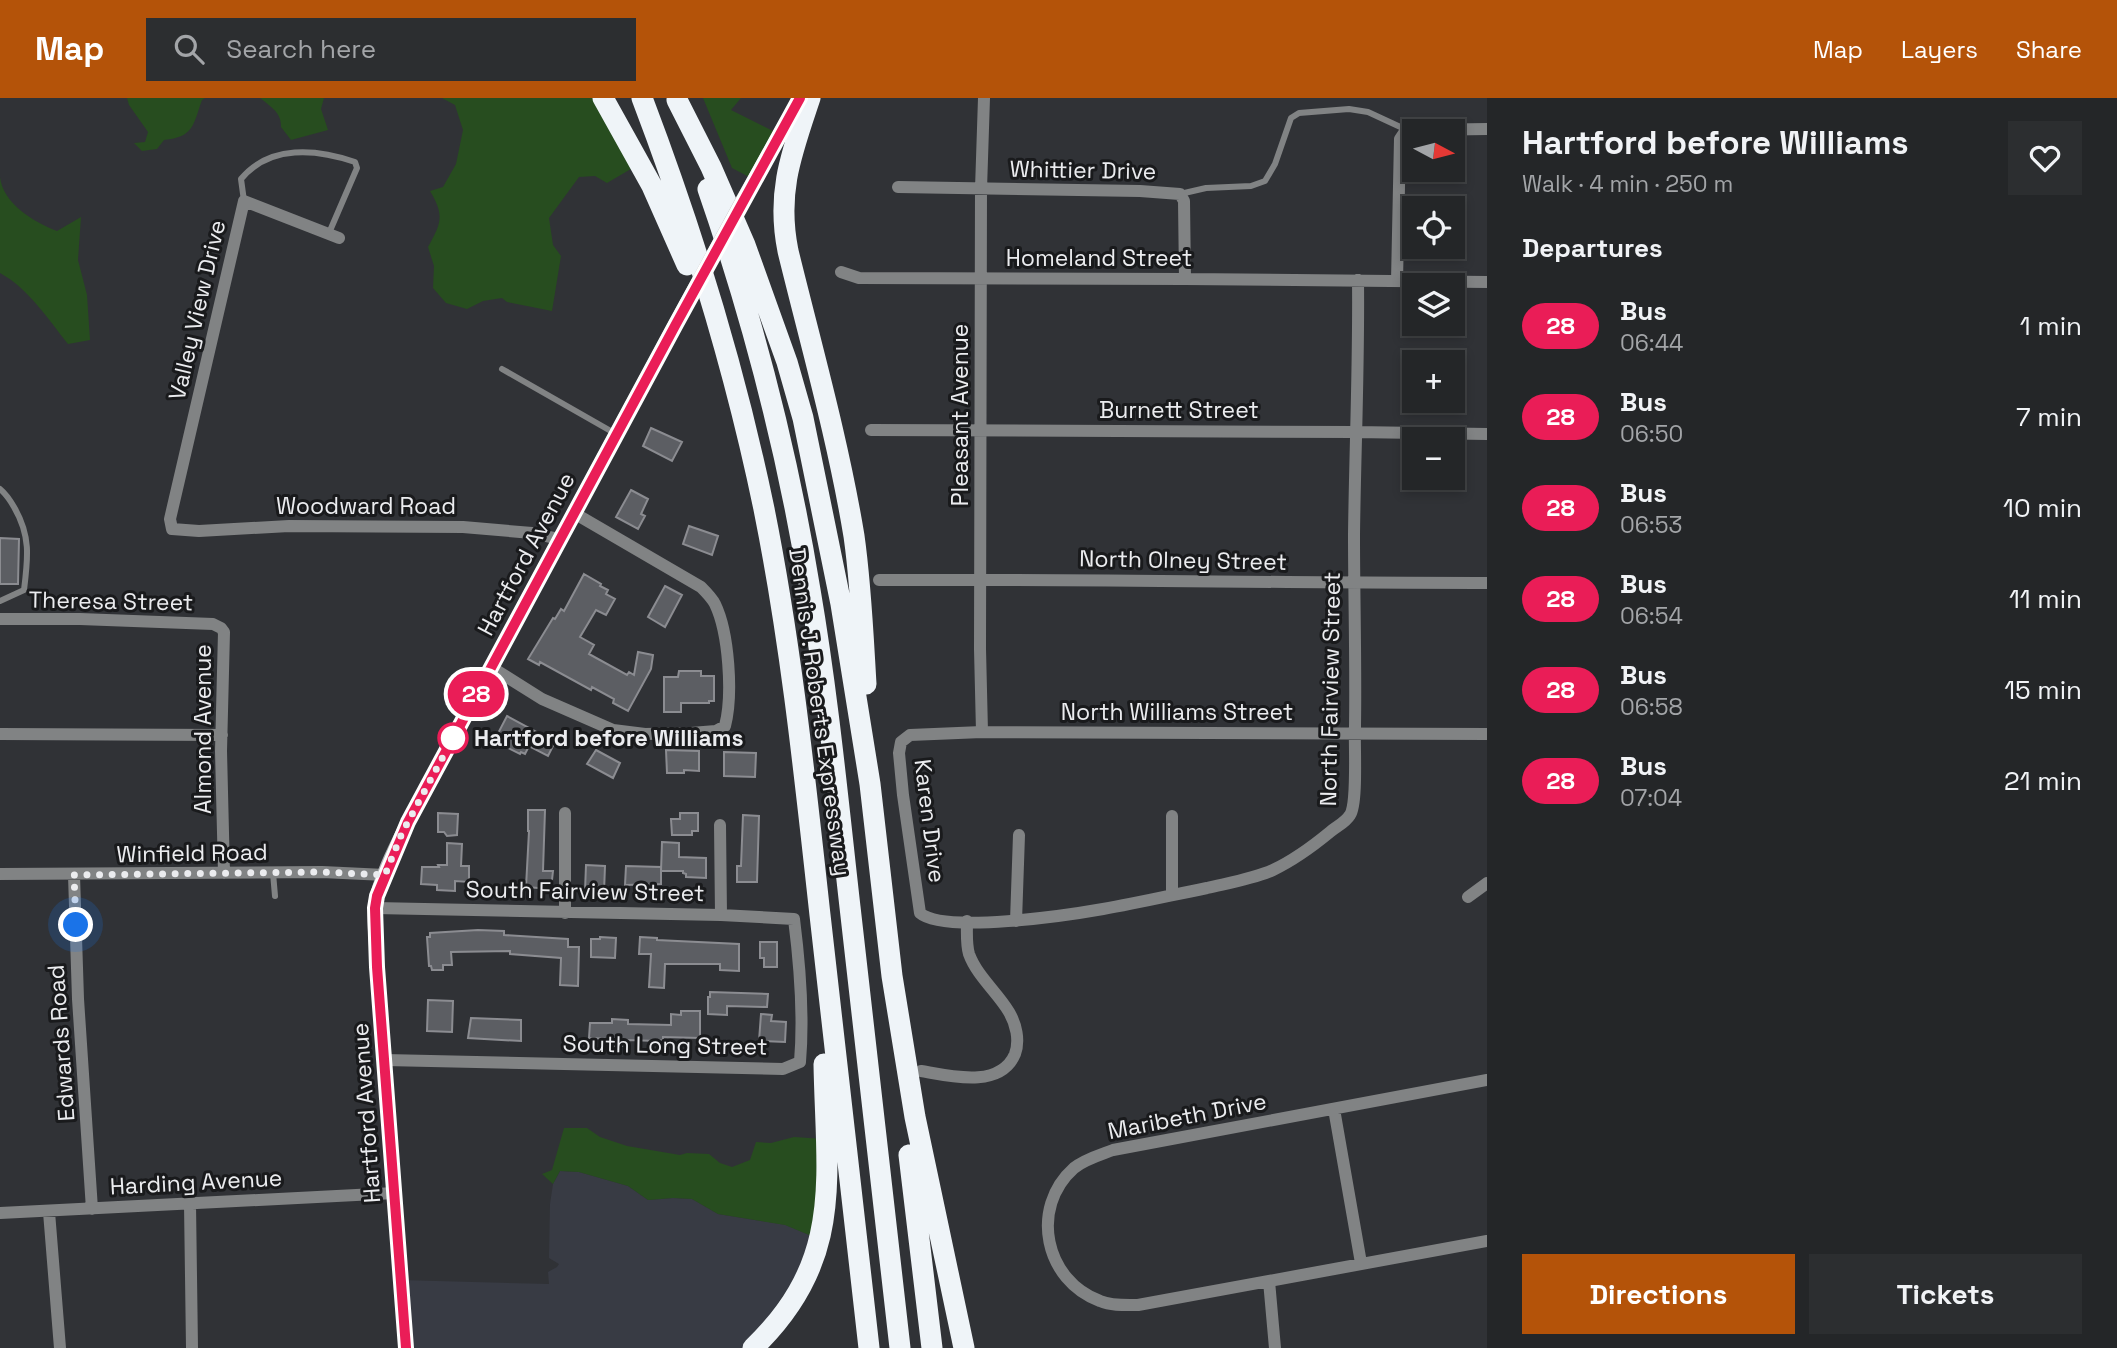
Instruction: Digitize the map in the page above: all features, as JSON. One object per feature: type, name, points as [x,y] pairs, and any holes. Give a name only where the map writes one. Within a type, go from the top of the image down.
[{"type":"highway","points":[[603,98],[663,209],[728,360]]},
{"type":"highway","name":"Dennis J. Roberts Expressway","points":[[642,98],[684,215],[728,360],[753,458],[782,607],[797,706],[869,1348]]},
{"type":"highway","points":[[810,98],[786,177],[784,225],[841,469],[854,539],[862,615],[870,784]]},
{"type":"highway","points":[[677,99],[745,245],[796,389],[811,453],[836,578],[870,784],[892,976],[897,1051],[932,1348]]},
{"type":"highway","name":"Dennis J. Roberts Expressway","points":[[677,99],[741,292],[779,439],[806,564],[825,688],[900,1348]]},
{"type":"highway","points":[[752,1348],[777,1322],[796,1295],[816,1252],[824,1219],[828,1155],[822,933]]},
{"type":"highway","points":[[892,976],[915,1117],[964,1348]]},
{"type":"main road","name":"Hartford Avenue","points":[[406,1348],[377,967],[375,908],[385,875],[408,822],[559,539],[800,98]]},
{"type":"street","name":"Pleasant Avenue","points":[[982,732],[981,189],[984,98]]},
{"type":"street","points":[[1465,130],[1487,129]]},
{"type":"street","points":[[1402,137],[1397,281],[1487,282]]},
{"type":"street","name":"Whittier Drive","points":[[898,187],[1180,194],[1184,201],[1185,279]]},
{"type":"street","name":"Valley View Drive","points":[[172,529],[170,519],[244,201],[334,236]]},
{"type":"street","name":"Homeland Street","points":[[841,272],[859,278],[1397,281]]},
{"type":"street","name":"North Fairview Street","points":[[923,916],[932,920],[1016,921],[1076,914],[1231,883],[1272,870],[1313,847],[1344,823],[1353,812],[1358,280]]},
{"type":"street","name":"Burnett Street","points":[[871,430],[1487,434]]},
{"type":"street","points":[[491,667],[542,699],[613,730],[645,734],[722,729],[727,719],[729,696],[726,644],[715,602],[701,587],[574,513]]},
{"type":"street","name":"Woodward Road","points":[[172,529],[199,531],[289,526],[463,527],[532,533],[559,539]]},
{"type":"street","name":"North Olney Street","points":[[878,580],[1487,583]]},
{"type":"street","name":"Theresa Street","points":[[0,619],[213,624],[221,628]]},
{"type":"street","name":"Almond Avenue","points":[[221,628],[224,632],[224,873]]},
{"type":"street","name":"North Williams Street","points":[[910,735],[982,732],[1487,734]]},
{"type":"street","points":[[0,734],[222,735]]},
{"type":"street","name":"Karen Drive","points":[[910,735],[901,742],[900,754],[903,795],[920,913],[923,916]]},
{"type":"street","points":[[565,813],[565,913]]},
{"type":"street","points":[[1172,816],[1172,895]]},
{"type":"street","points":[[720,825],[721,915]]},
{"type":"street","points":[[1016,921],[1019,835]]},
{"type":"street","name":"Winfield Road","points":[[0,874],[322,872],[385,875]]},
{"type":"street","name":"Edwards Road","points":[[74,875],[78,999],[93,1209]]},
{"type":"street","points":[[1468,897],[1487,883]]},
{"type":"street","name":"South Fairview Street","points":[[375,908],[794,919]]},
{"type":"street","name":"South Long Street","points":[[385,1060],[783,1069],[791,1067],[800,1062],[802,1041],[794,919]]},
{"type":"street","points":[[921,1071],[963,1077],[991,1074],[1006,1067],[1017,1046],[1014,1022],[976,968],[968,952],[967,921]]},
{"type":"street","name":"Maribeth Drive","points":[[1487,1080],[1113,1150],[1086,1160],[1065,1178],[1056,1193],[1047,1229],[1050,1249],[1068,1279],[1099,1301],[1118,1305],[1138,1305],[1487,1241]]},
{"type":"street","points":[[1334,1109],[1361,1263]]},
{"type":"street","name":"Harding Avenue","points":[[0,1213],[395,1193]]},
{"type":"street","points":[[190,1204],[192,1348]]},
{"type":"street","points":[[50,1212],[60,1348]]},
{"type":"street","points":[[1269,1281],[1275,1348]]},
{"type":"lane","points":[[1180,194],[1206,188],[1251,186],[1265,181],[1275,164],[1291,118],[1299,113],[1349,109],[1368,112],[1402,129]]},
{"type":"lane","points":[[244,201],[241,179],[249,169],[266,159],[289,153],[316,152],[355,162],[356,168],[334,236]]},
{"type":"lane","points":[[502,369],[616,434]]},
{"type":"lane","points":[[0,489],[25,525],[28,561],[24,590],[0,601]]},
{"type":"lane","points":[[273,873],[275,896]]},
{"type":"shaded area","points":[[560,1171],[579,1172],[628,1186],[648,1200],[692,1199],[718,1214],[786,1225],[814,1237],[804,1265],[747,1348],[403,1348],[400,1280],[549,1284],[548,1272],[559,1264],[549,1258],[550,1204],[553,1184]]},
{"type":"green space","points":[[127,98],[205,98],[187,133],[164,140],[157,149],[142,151],[134,143],[145,142],[148,132]]},
{"type":"green space","points":[[260,98],[324,98],[321,109],[328,130],[291,140],[281,127],[277,114]]},
{"type":"green space","points":[[442,98],[599,98],[636,166],[607,183],[595,176],[579,177],[549,218],[553,245],[561,256],[552,311],[507,302],[502,298],[483,301],[467,309],[446,303],[433,288],[434,266],[428,247],[440,219],[438,207],[430,191],[443,187],[456,164],[463,130],[455,105]]},
{"type":"green space","points":[[703,98],[741,98],[731,110],[775,132],[751,178],[732,168]]},
{"type":"green space","points":[[0,177],[2,187],[13,204],[48,227],[57,231],[81,217],[78,260],[87,295],[90,340],[68,344],[29,296],[0,273]]},
{"type":"green space","points":[[564,1128],[587,1128],[600,1137],[627,1146],[680,1155],[709,1154],[720,1163],[732,1167],[750,1160],[756,1142],[771,1143],[794,1137],[824,1139],[814,1237],[785,1225],[718,1214],[692,1199],[648,1200],[628,1186],[579,1172],[560,1171],[553,1184],[542,1174],[552,1170]]},
{"type":"building","points":[[651,428],[682,442],[672,461],[643,446]]},
{"type":"building","points":[[631,490],[648,499],[641,514],[645,516],[638,529],[616,517]]},
{"type":"building","points":[[689,526],[718,536],[712,555],[683,544]]},
{"type":"building","points":[[0,538],[19,539],[18,584],[0,584]]},
{"type":"building","points":[[584,574],[601,584],[600,586],[608,590],[606,594],[615,599],[606,615],[596,610],[580,637],[594,645],[589,654],[627,675],[629,672],[634,675],[638,652],[653,655],[651,669],[628,711],[613,703],[614,699],[592,687],[591,690],[540,662],[539,665],[528,659],[553,618],[555,619],[561,609],[564,611]]},
{"type":"building","points":[[665,586],[682,595],[665,627],[648,617]]},
{"type":"building","points":[[679,671],[701,671],[701,676],[714,676],[714,701],[681,703],[681,712],[664,712],[664,677],[678,677]]},
{"type":"building","points":[[507,716],[555,742],[548,756],[529,746],[525,754],[520,754],[494,741]]},
{"type":"building","points":[[596,750],[620,763],[613,778],[587,764]]},
{"type":"building","points":[[666,750],[699,751],[699,771],[667,773]]},
{"type":"building","points":[[724,752],[756,753],[755,777],[724,776]]},
{"type":"building","points":[[528,810],[545,810],[543,871],[553,871],[551,889],[526,887]]},
{"type":"building","points":[[438,813],[458,814],[457,835],[447,836],[444,832],[438,832]]},
{"type":"building","points":[[680,813],[698,813],[698,831],[692,831],[692,835],[672,835],[671,819],[680,819]]},
{"type":"building","points":[[743,815],[759,816],[757,882],[737,882],[737,866],[741,866]]},
{"type":"building","points":[[662,842],[679,843],[679,857],[706,858],[706,878],[686,877],[683,871],[661,871]]},
{"type":"building","points":[[447,843],[462,844],[461,866],[469,866],[469,882],[455,881],[455,891],[437,890],[437,885],[421,884],[422,867],[447,865]]},
{"type":"building","points":[[586,865],[605,866],[604,892],[585,891]]},
{"type":"building","points":[[626,866],[661,867],[661,884],[625,885]]},
{"type":"building","points":[[504,931],[504,935],[568,939],[568,947],[579,947],[578,986],[560,985],[561,958],[510,954],[510,951],[451,952],[452,965],[443,965],[443,970],[432,970],[429,966],[427,937],[430,937],[430,933]]},
{"type":"building","points":[[640,937],[739,944],[739,971],[720,970],[720,964],[665,964],[664,988],[649,987],[651,954],[639,954]]},
{"type":"building","points":[[616,938],[615,958],[591,957],[591,939]]},
{"type":"building","points":[[760,942],[777,942],[777,967],[764,967],[764,958],[760,958]]},
{"type":"building","points":[[710,992],[768,994],[767,1007],[727,1006],[727,1015],[708,1014]]},
{"type":"building","points":[[428,1000],[453,1001],[452,1032],[427,1031]]},
{"type":"building","points":[[681,1011],[700,1011],[700,1038],[627,1040],[627,1046],[611,1046],[611,1039],[589,1038],[590,1023],[612,1023],[612,1019],[628,1020],[628,1024],[671,1025],[671,1014],[681,1015]]},
{"type":"building","points":[[761,1014],[772,1015],[771,1021],[786,1022],[785,1042],[759,1041]]},
{"type":"building","points":[[471,1018],[521,1020],[521,1041],[468,1038]]},
{"type":"bus line","name":"28","points":[[406,1348],[377,967],[377,896],[408,822],[800,98]]},
{"type":"place","name":"Hartford before Williams","points":[[453,738]]},
{"type":"route","points":[[76,925],[74,875],[322,872],[385,875],[402,833],[453,738]]}]
